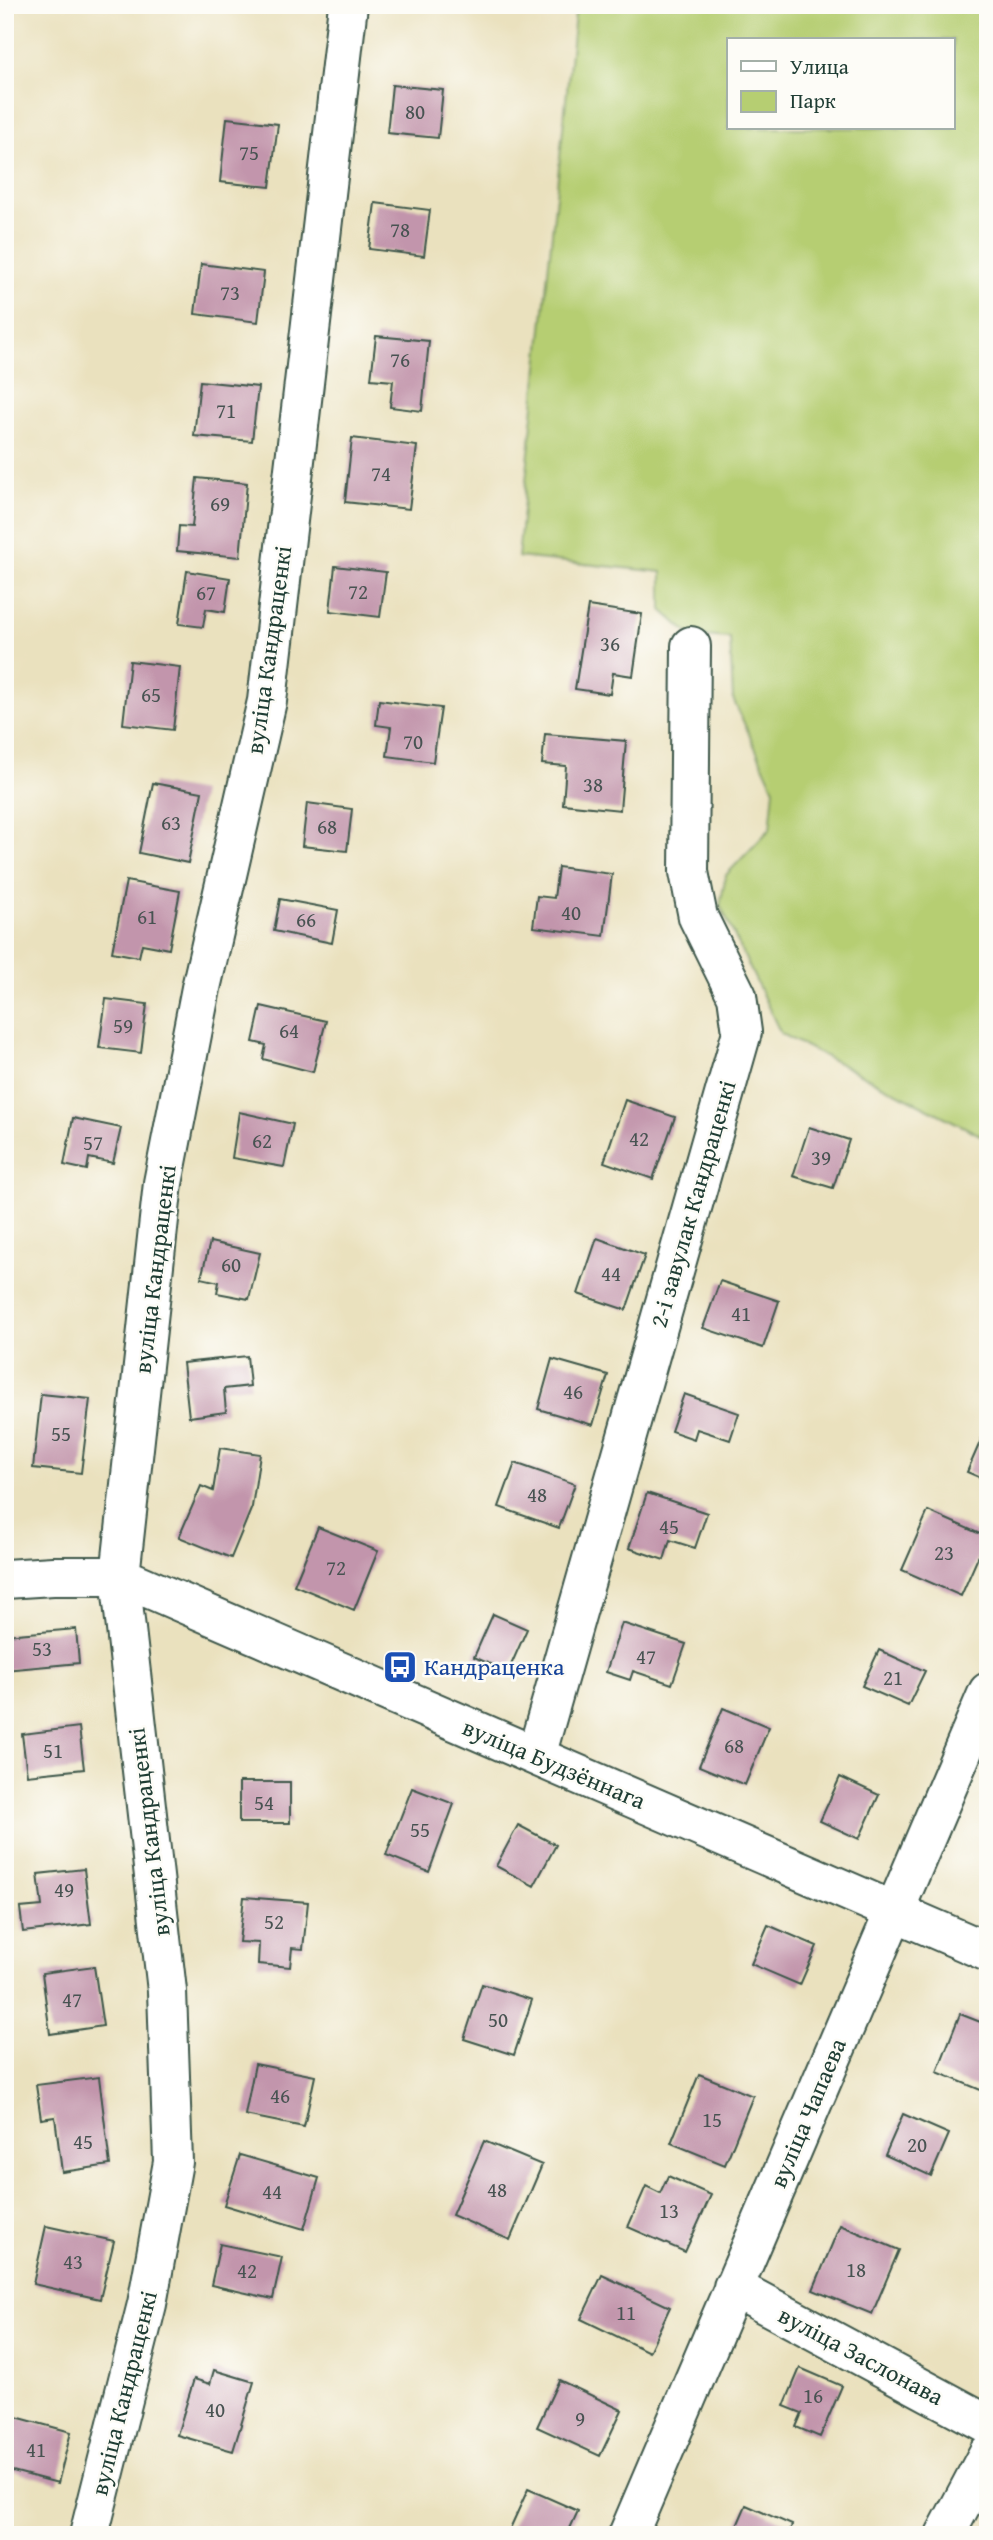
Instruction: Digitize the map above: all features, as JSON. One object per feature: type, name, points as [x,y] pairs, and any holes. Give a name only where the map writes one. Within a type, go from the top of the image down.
[{"type":"street","name":"вуліца Кандраценкі","points":[[89,2535],[147,2304],[173,2162],[167,1991],[120,1576],[163,1183],[201,988],[267,701],[348,5]]},
{"type":"street","name":"2-і завулак Кандраценкі","points":[[536,1756],[742,1032],[737,996],[698,917],[689,872],[691,646]]},
{"type":"street","points":[[5,1580],[53,1576],[120,1576]]},
{"type":"street","name":"вуліца Будзённага","points":[[120,1576],[988,1952]]},
{"type":"street","name":"вуліца Чапаева","points":[[628,2535],[988,1692]]},
{"type":"street","name":"вуліца Заслонава","points":[[733,2287],[988,2424]]},
{"type":"street","points":[[945,2535],[988,2454]]},
{"type":"green space","points":[[576,5],[988,5],[988,1139],[781,1034],[720,905],[726,875],[770,829],[774,789],[733,699],[730,638],[690,635],[662,610],[662,572],[518,557]]},
{"type":"building","points":[[392,85],[443,90],[438,138],[387,133]]},
{"type":"building","points":[[227,118],[278,124],[270,187],[220,182]]},
{"type":"building","points":[[375,203],[430,210],[424,256],[369,249]]},
{"type":"building","points":[[201,264],[264,272],[258,322],[195,314]]},
{"type":"building","points":[[376,336],[429,341],[422,411],[390,407],[393,381],[371,379]]},
{"type":"building","points":[[200,381],[258,387],[252,441],[194,436]]},
{"type":"building","points":[[352,438],[417,446],[409,509],[345,502]]},
{"type":"building","points":[[197,478],[247,483],[240,557],[177,551],[179,526],[192,527]]},
{"type":"building","points":[[335,566],[386,572],[380,617],[330,611]]},
{"type":"building","points":[[187,571],[230,578],[225,612],[206,609],[203,627],[179,624]]},
{"type":"building","points":[[588,606],[642,614],[633,676],[613,673],[610,694],[575,689]]},
{"type":"building","points":[[130,661],[180,667],[173,730],[123,724]]},
{"type":"building","points":[[379,700],[441,708],[433,762],[387,756],[391,727],[376,725]]},
{"type":"building","points":[[545,734],[626,741],[620,810],[563,804],[566,766],[542,764]]},
{"type":"building","points":[[153,783],[202,792],[188,863],[139,853]]},
{"type":"building","points":[[307,803],[352,809],[347,851],[302,846]]},
{"type":"building","points":[[558,867],[612,874],[604,936],[533,927],[537,896],[554,898]]},
{"type":"building","points":[[126,881],[180,891],[169,949],[142,944],[139,957],[112,952]]},
{"type":"building","points":[[280,899],[338,910],[332,943],[274,931]]},
{"type":"building","points":[[106,999],[147,1004],[141,1053],[99,1048]]},
{"type":"building","points":[[261,1006],[326,1021],[313,1072],[263,1059],[266,1045],[253,1042]]},
{"type":"building","points":[[625,1100],[675,1117],[653,1179],[604,1162]]},
{"type":"building","points":[[239,1112],[293,1124],[284,1167],[232,1158]]},
{"type":"building","points":[[73,1118],[121,1128],[113,1163],[89,1158],[87,1170],[64,1165]]},
{"type":"building","points":[[809,1127],[849,1140],[833,1188],[793,1176]]},
{"type":"building","points":[[597,1238],[645,1255],[626,1310],[578,1294]]},
{"type":"building","points":[[210,1242],[260,1253],[249,1299],[217,1293],[219,1282],[201,1278]]},
{"type":"building","points":[[720,1281],[779,1301],[763,1348],[703,1328]]},
{"type":"building","points":[[247,1356],[250,1386],[224,1389],[226,1412],[189,1417],[183,1363]]},
{"type":"building","points":[[552,1359],[608,1375],[593,1425],[538,1409]]},
{"type":"building","points":[[41,1394],[90,1399],[81,1473],[33,1468]]},
{"type":"building","points":[[684,1394],[739,1413],[730,1440],[697,1429],[694,1439],[671,1431]]},
{"type":"building","points":[[988,1424],[988,1481],[967,1472]]},
{"type":"building","points":[[220,1448],[260,1454],[252,1507],[231,1558],[179,1537],[201,1486],[213,1491]]},
{"type":"building","points":[[515,1463],[575,1484],[559,1528],[499,1507]]},
{"type":"building","points":[[647,1493],[707,1513],[695,1548],[670,1540],[664,1560],[629,1548]]},
{"type":"building","points":[[928,1511],[987,1537],[961,1596],[902,1570]]},
{"type":"building","points":[[318,1527],[378,1551],[354,1610],[294,1585]]},
{"type":"building","points":[[493,1614],[527,1629],[508,1672],[474,1657]]},
{"type":"building","points":[[622,1623],[686,1644],[672,1684],[633,1671],[630,1680],[606,1672]]},
{"type":"building","points":[[76,1629],[79,1663],[5,1670],[5,1635]]},
{"type":"building","points":[[879,1650],[925,1671],[908,1706],[862,1686]]},
{"type":"building","points":[[723,1708],[769,1727],[745,1785],[699,1766]]},
{"type":"building","points":[[79,1727],[84,1769],[27,1775],[22,1734]]},
{"type":"building","points":[[840,1777],[879,1795],[859,1839],[820,1821]]},
{"type":"building","points":[[239,1782],[290,1782],[290,1823],[239,1823]]},
{"type":"building","points":[[412,1788],[454,1804],[429,1872],[386,1855]]},
{"type":"building","points":[[518,1825],[556,1845],[534,1886],[496,1866]]},
{"type":"building","points":[[84,1869],[91,1924],[23,1932],[20,1908],[42,1906],[38,1874]]},
{"type":"building","points":[[244,1897],[308,1902],[303,1949],[292,1948],[290,1967],[258,1964],[259,1943],[239,1942]]},
{"type":"building","points":[[768,1925],[817,1946],[800,1985],[751,1964]]},
{"type":"building","points":[[94,1966],[103,2026],[50,2034],[42,1973]]},
{"type":"building","points":[[482,1984],[532,2000],[514,2055],[464,2039]]},
{"type":"building","points":[[960,2014],[988,2025],[988,2080],[983,2091],[937,2072]]},
{"type":"building","points":[[255,2064],[315,2076],[304,2127],[245,2115]]},
{"type":"building","points":[[699,2074],[753,2096],[725,2165],[671,2143]]},
{"type":"building","points":[[99,2077],[110,2165],[62,2172],[55,2117],[41,2119],[36,2085]]},
{"type":"building","points":[[903,2114],[949,2134],[931,2176],[885,2155]]},
{"type":"building","points":[[484,2141],[542,2165],[510,2240],[452,2215]]},
{"type":"building","points":[[240,2155],[319,2178],[304,2229],[224,2205]]},
{"type":"building","points":[[668,2176],[711,2195],[685,2252],[628,2227],[646,2186],[660,2193]]},
{"type":"building","points":[[840,2225],[899,2250],[872,2314],[813,2290]]},
{"type":"building","points":[[46,2226],[114,2241],[100,2299],[33,2284]]},
{"type":"building","points":[[220,2244],[282,2257],[273,2299],[211,2285]]},
{"type":"building","points":[[602,2275],[670,2307],[649,2352],[581,2319]]},
{"type":"building","points":[[800,2368],[842,2386],[820,2437],[796,2427],[802,2413],[784,2406]]},
{"type":"building","points":[[214,2370],[254,2382],[233,2451],[177,2435],[194,2379],[210,2384]]},
{"type":"building","points":[[559,2380],[622,2410],[600,2456],[537,2427]]},
{"type":"building","points":[[5,2414],[71,2432],[58,2483],[5,2469]]},
{"type":"building","points":[[528,2489],[578,2511],[567,2535],[508,2533]]},
{"type":"building","points":[[746,2505],[792,2525],[788,2535],[733,2535]]},
{"type":"place","name":"Кандраценка","points":[[400,1667]]}]
